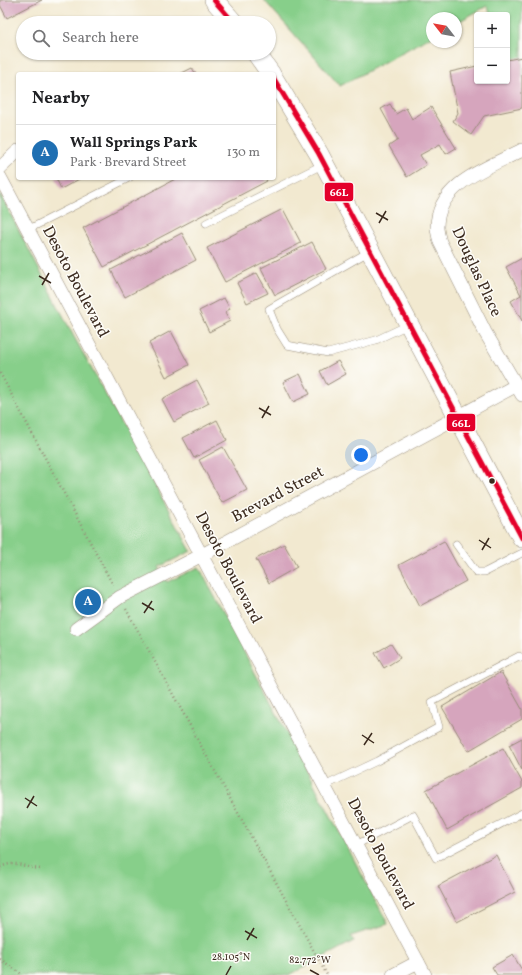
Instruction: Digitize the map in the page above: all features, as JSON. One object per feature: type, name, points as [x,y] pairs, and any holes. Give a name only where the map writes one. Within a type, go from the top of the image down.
[{"type":"main road","points":[[214,0],[228,16]]},
{"type":"main road","points":[[261,60],[270,72]]},
{"type":"main road","points":[[276,84],[283,100],[324,164],[410,324],[457,418],[522,538]]},
{"type":"street","name":"Douglas Place","points":[[519,390],[485,332],[440,242],[437,228],[440,209],[449,194],[464,181],[522,150]]},
{"type":"street","points":[[0,168],[16,153]]},
{"type":"street","name":"Desoto Boulevard","points":[[0,177],[425,975]]},
{"type":"street","name":"Brevard Street","points":[[76,629],[120,597],[202,555],[457,418],[519,390]]},
{"type":"street","points":[[392,975],[418,962]]},
{"type":"lane","points":[[206,223],[324,164]]},
{"type":"lane","points":[[28,230],[126,180]]},
{"type":"lane","points":[[370,251],[269,309],[277,329],[287,345],[328,353],[376,340],[410,324]]},
{"type":"lane","points":[[456,544],[476,572],[485,572],[522,553]]},
{"type":"lane","points":[[324,786],[439,727],[432,702],[520,657]]},
{"type":"lane","points":[[356,845],[414,815],[436,858],[522,813]]},
{"type":"path","points":[[0,373],[120,597],[327,975]]},
{"type":"path","points":[[0,867],[6,864],[20,863],[32,869],[43,868]]},
{"type":"path","points":[[0,959],[23,975]]},
{"type":"green space","points":[[264,0],[522,0],[522,78],[510,53],[510,12],[490,12],[487,6],[462,20],[462,12],[426,12],[426,39],[340,86]]},
{"type":"green space","points":[[0,194],[73,335],[191,551],[159,567],[167,582],[199,567],[388,924],[351,936],[354,941],[289,975],[0,975]]},
{"type":"building","points":[[0,0],[42,0],[7,18],[0,5]]},
{"type":"building","points":[[522,57],[522,108],[484,116],[471,135],[453,121],[458,113],[450,72],[474,67],[474,84],[510,84],[510,59]]},
{"type":"building","points":[[192,68],[195,72],[184,72]]},
{"type":"building","points":[[390,104],[396,114],[406,108],[412,119],[431,107],[456,148],[446,154],[440,144],[420,155],[426,165],[407,177],[389,146],[398,140],[381,109]]},
{"type":"building","points":[[57,180],[77,180],[61,189]]},
{"type":"building","points":[[173,180],[267,181],[104,267],[83,228]]},
{"type":"building","points":[[283,209],[301,243],[225,282],[207,248]]},
{"type":"building","points":[[182,233],[196,260],[125,297],[111,270]]},
{"type":"building","points":[[312,242],[326,269],[275,295],[261,268]]},
{"type":"building","points":[[522,258],[522,321],[511,301],[521,295],[506,267]]},
{"type":"building","points":[[257,273],[268,293],[247,303],[237,283]]},
{"type":"building","points":[[224,298],[230,309],[225,312],[230,321],[209,332],[199,311]]},
{"type":"building","points":[[171,331],[189,365],[166,377],[149,343]]},
{"type":"building","points":[[338,361],[346,374],[327,385],[320,371]]},
{"type":"building","points":[[300,374],[310,394],[293,402],[283,382]]},
{"type":"building","points":[[197,380],[209,403],[174,422],[162,399]]},
{"type":"building","points":[[217,420],[227,440],[194,458],[183,438]]},
{"type":"building","points":[[223,447],[247,490],[222,503],[199,460]]},
{"type":"building","points":[[444,541],[466,581],[420,606],[399,565]]},
{"type":"building","points":[[284,544],[297,567],[269,583],[256,559]]},
{"type":"building","points":[[391,644],[400,658],[384,668],[375,653]]},
{"type":"building","points":[[501,672],[522,709],[522,719],[468,751],[442,707]]},
{"type":"building","points":[[522,738],[522,770],[509,745]]},
{"type":"building","points":[[503,748],[522,782],[522,788],[447,830],[426,790]]},
{"type":"building","points":[[496,855],[515,892],[457,922],[438,886]]},
{"type":"building","points":[[513,955],[522,970],[522,975],[497,975],[492,967]]},
{"type":"transit line","name":"66L","points":[[214,0],[228,16]]},
{"type":"transit line","name":"66L","points":[[276,82],[319,154],[522,538]]},
{"type":"place","name":"Wall Springs Park","points":[[88,602]]}]
